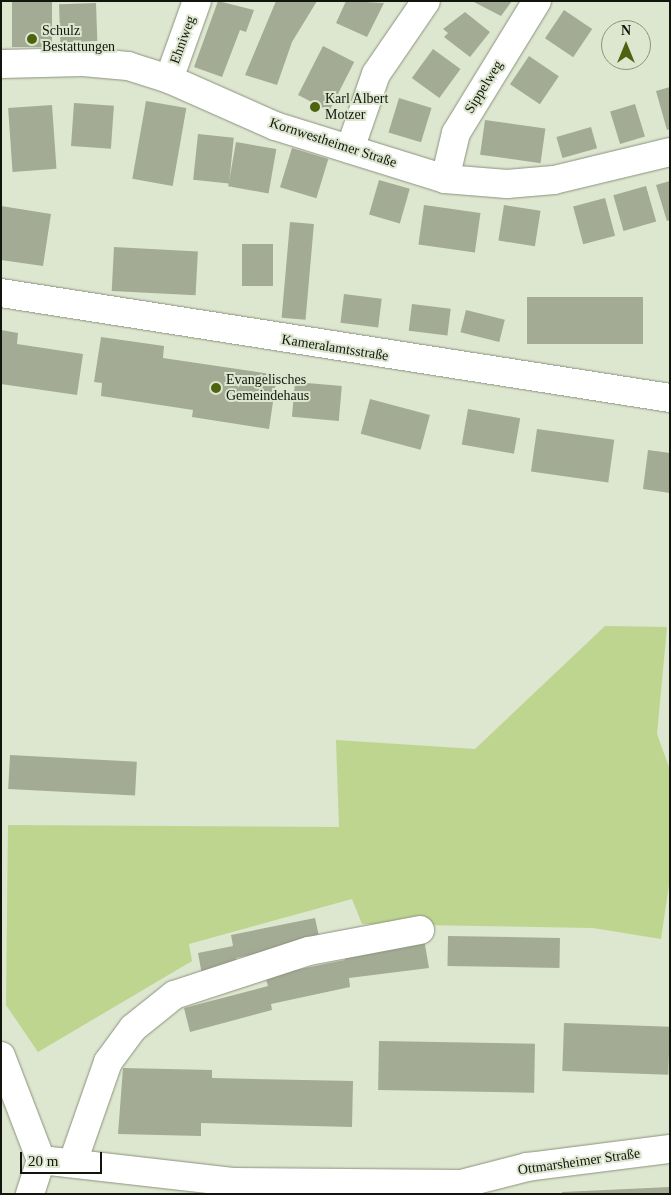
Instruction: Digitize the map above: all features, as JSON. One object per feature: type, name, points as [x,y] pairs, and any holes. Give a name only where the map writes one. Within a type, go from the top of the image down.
[{"type":"street","name":"Ehniweg","points":[[169,79],[197,1]]},
{"type":"street","points":[[350,149],[376,74],[426,1]]},
{"type":"street","name":"Sippelweg","points":[[445,178],[456,133],[537,1]]},
{"type":"street","name":"Kornwestheimer Straße","points":[[1,64],[84,62],[128,66],[169,79],[275,126],[445,178],[506,184],[554,180],[670,152]]},
{"type":"street","name":"Kameralamtsstraße","points":[[1,293],[670,398]]},
{"type":"street","points":[[73,1162],[108,1062],[133,1028],[174,995],[309,951],[420,930]]},
{"type":"street","points":[[1,1056],[41,1160],[30,1194]]},
{"type":"street","name":"Ottmarsheimer Straße","points":[[41,1160],[73,1162],[235,1182],[463,1189],[527,1167],[670,1149]]},
{"type":"green space","points":[[605,626],[667,627],[657,734],[670,770],[670,878],[661,939],[593,928],[362,924],[352,899],[189,944],[192,961],[38,1052],[6,1005],[8,825],[339,827],[336,740],[475,749]]},
{"type":"building","points":[[12,1],[52,1],[52,47],[12,47]]},
{"type":"building","points":[[218,1],[254,10],[246,32],[240,30],[222,77],[194,67]]},
{"type":"building","points":[[276,1],[317,1],[292,42],[277,85],[245,75]]},
{"type":"building","points":[[346,1],[384,3],[367,37],[336,23]]},
{"type":"building","points":[[472,1],[512,1],[501,16]]},
{"type":"building","points":[[96,3],[97,41],[60,42],[59,4]]},
{"type":"building","points":[[564,10],[592,29],[573,57],[545,38]]},
{"type":"building","points":[[465,12],[490,32],[470,57],[444,37],[448,33],[443,29]]},
{"type":"building","points":[[323,46],[354,62],[329,111],[298,95]]},
{"type":"building","points":[[433,49],[461,69],[439,98],[412,78]]},
{"type":"building","points":[[529,56],[559,76],[540,104],[510,84]]},
{"type":"building","points":[[670,87],[670,129],[667,130],[656,91]]},
{"type":"building","points":[[399,98],[432,108],[421,142],[388,132]]},
{"type":"building","points":[[146,101],[186,108],[173,186],[132,179]]},
{"type":"building","points":[[74,103],[114,106],[111,149],[71,146]]},
{"type":"building","points":[[635,104],[645,137],[620,144],[610,112]]},
{"type":"building","points":[[52,105],[56,169],[13,172],[8,108]]},
{"type":"building","points":[[485,120],[545,128],[541,163],[480,155]]},
{"type":"building","points":[[591,127],[597,148],[562,158],[556,137]]},
{"type":"building","points":[[198,134],[234,138],[229,184],[193,180]]},
{"type":"building","points":[[236,142],[276,149],[269,193],[228,186]]},
{"type":"building","points":[[292,148],[328,159],[316,198],[280,187]]},
{"type":"building","points":[[379,180],[410,189],[400,223],[369,215]]},
{"type":"building","points":[[670,181],[670,220],[667,221],[656,185]]},
{"type":"building","points":[[646,186],[656,222],[624,231],[613,195]]},
{"type":"building","points":[[605,198],[615,236],[583,244],[573,207]]},
{"type":"building","points":[[424,205],[480,213],[475,253],[418,245]]},
{"type":"building","points":[[504,205],[541,211],[535,246],[498,241]]},
{"type":"building","points":[[1,206],[51,214],[43,266],[1,260]]},
{"type":"building","points":[[290,222],[314,224],[306,320],[282,318]]},
{"type":"building","points":[[242,244],[273,244],[273,286],[242,286]]},
{"type":"building","points":[[114,247],[198,251],[196,295],[112,291]]},
{"type":"building","points":[[344,294],[382,299],[378,327],[340,323]]},
{"type":"building","points":[[527,297],[643,297],[643,344],[527,344]]},
{"type":"building","points":[[412,304],[451,309],[447,336],[409,331]]},
{"type":"building","points":[[466,310],[505,320],[499,342],[460,332]]},
{"type":"building","points":[[1,330],[18,333],[17,344],[83,354],[77,395],[1,384]]},
{"type":"building","points":[[101,337],[164,346],[163,358],[277,375],[269,429],[192,417],[193,410],[101,396],[102,383],[94,382]]},
{"type":"building","points":[[295,382],[342,386],[339,421],[292,417]]},
{"type":"building","points":[[370,399],[430,415],[421,450],[361,434]]},
{"type":"building","points":[[468,409],[520,418],[514,454],[462,444]]},
{"type":"building","points":[[537,429],[614,440],[608,482],[531,472]]},
{"type":"building","points":[[648,450],[670,453],[670,493],[643,489]]},
{"type":"building","points":[[10,755],[137,762],[135,796],[8,789]]},
{"type":"building","points":[[315,918],[320,941],[236,958],[237,968],[202,975],[198,953],[233,946],[231,935]]},
{"type":"building","points":[[448,936],[560,938],[559,968],[447,966]]},
{"type":"building","points":[[424,939],[429,968],[349,978],[350,987],[271,1004],[272,1010],[190,1032],[184,1008],[268,986],[265,976],[345,960],[344,951]]},
{"type":"building","points":[[564,1023],[670,1027],[668,1075],[562,1071]]},
{"type":"building","points":[[379,1041],[535,1044],[534,1093],[378,1090]]},
{"type":"building","points":[[123,1068],[212,1070],[212,1078],[353,1081],[352,1127],[201,1123],[201,1136],[118,1134]]},
{"type":"building","points":[[670,1187],[670,1194],[562,1194],[562,1192]]},
{"type":"place","name":"Schulz Bestattungen","points":[[32,39]]},
{"type":"place","name":"Karl Albert Motzer","points":[[315,107]]},
{"type":"place","name":"Evangelisches Gemeindehaus","points":[[216,388]]}]
